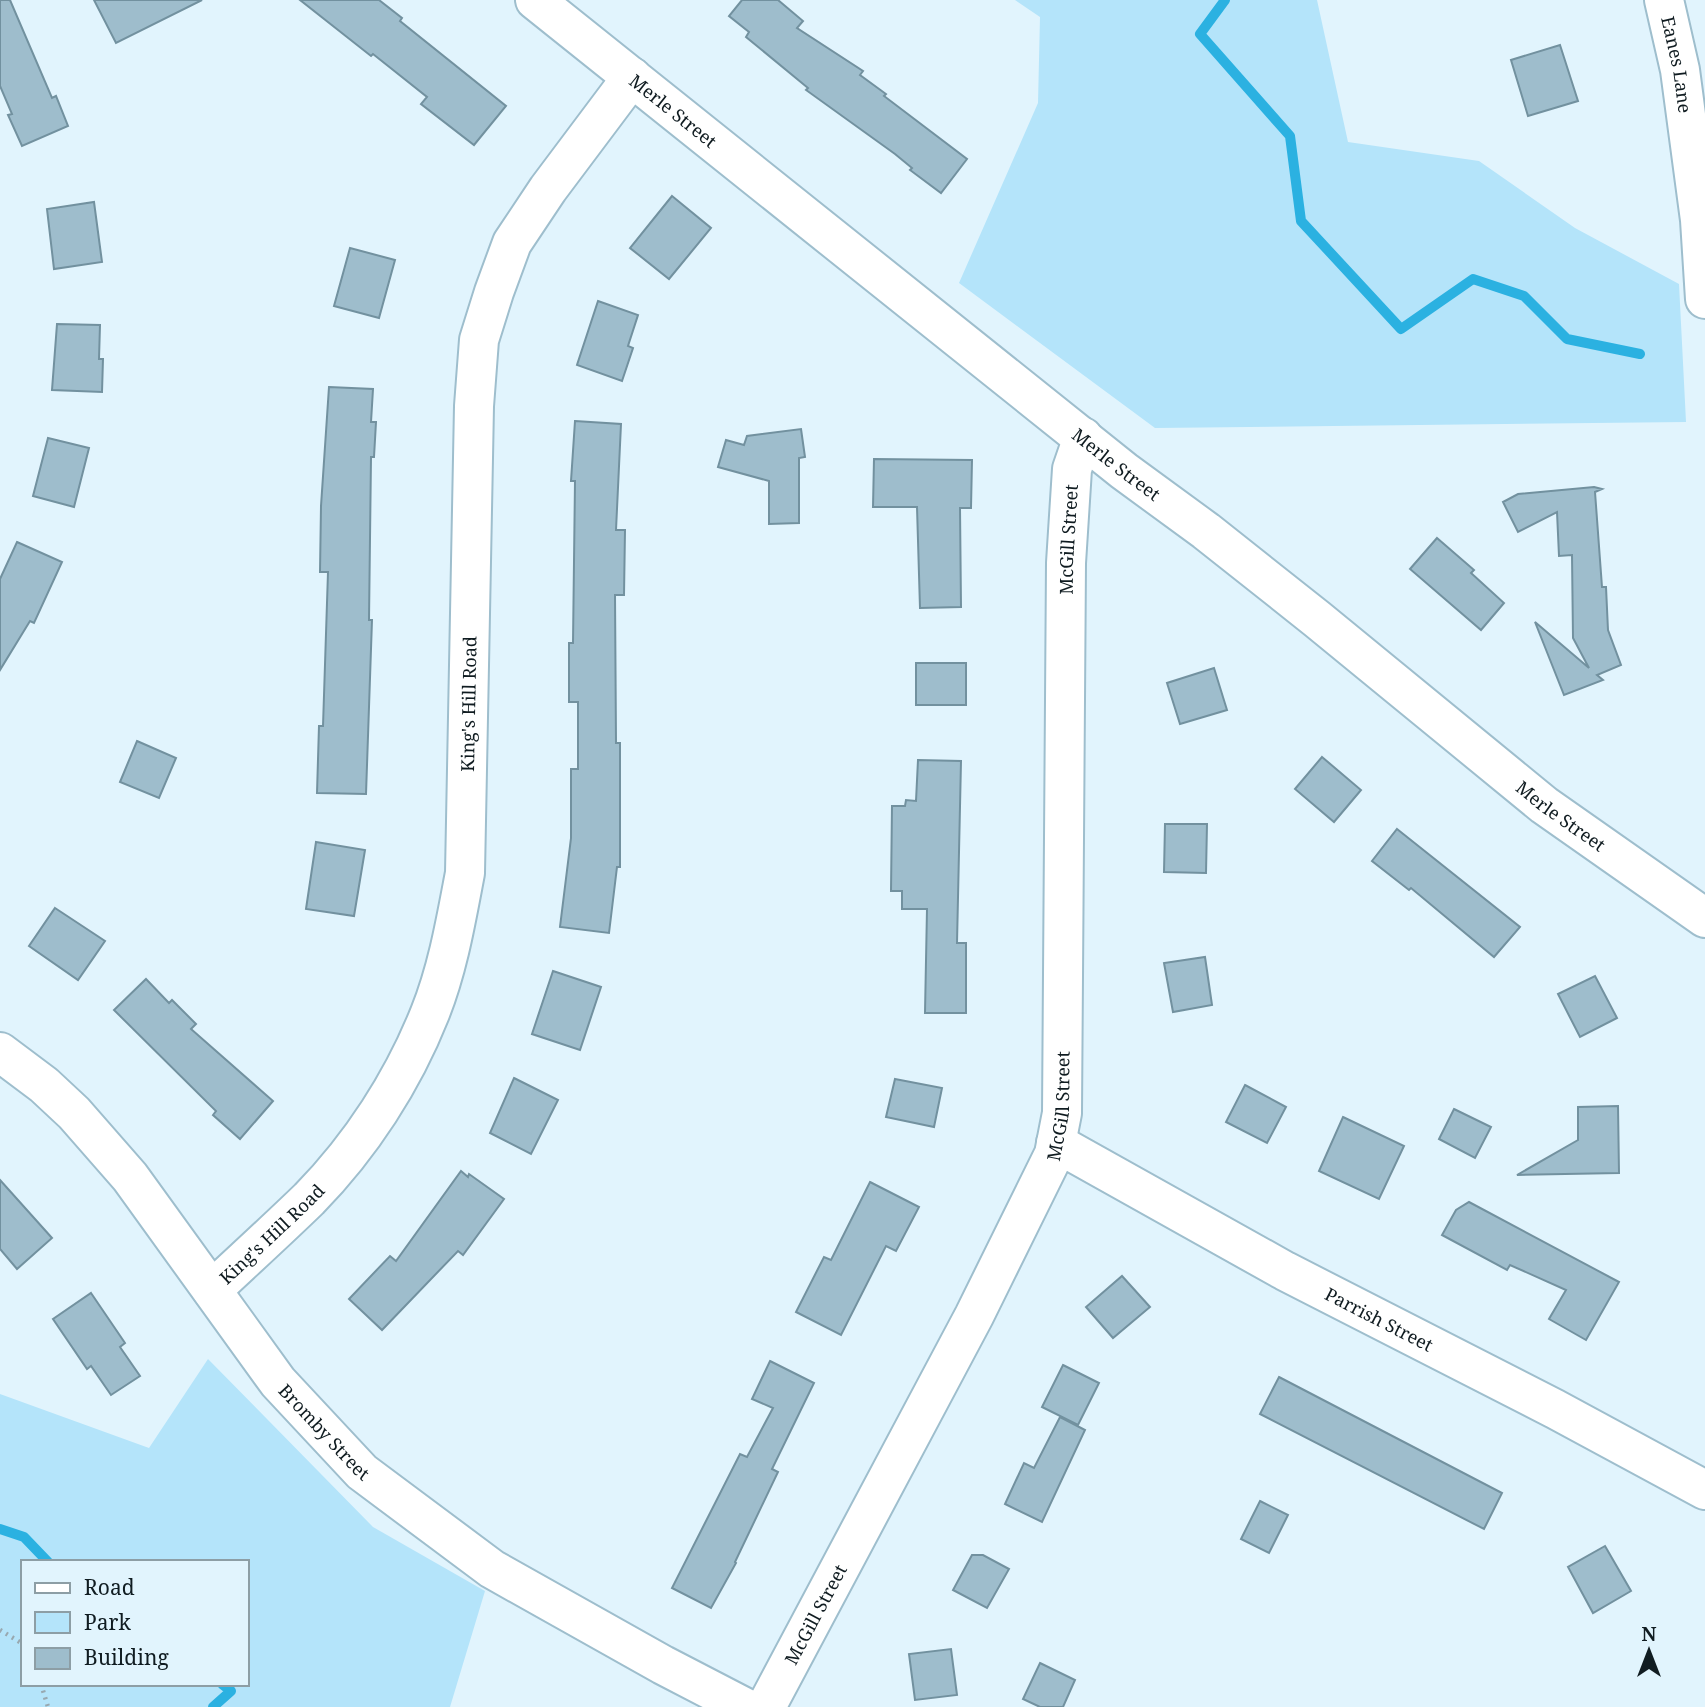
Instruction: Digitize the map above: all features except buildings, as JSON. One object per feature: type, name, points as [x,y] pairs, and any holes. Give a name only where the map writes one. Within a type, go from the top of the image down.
[{"type":"street","name":"Merle Street","points":[[535,0],[1083,437],[1317,619],[1544,805],[1705,918]]},
{"type":"street","name":"Eanes Lane","points":[[1664,0],[1682,83],[1700,220],[1705,299]]},
{"type":"street","name":"King's Hill Road","points":[[212,1290],[310,1197],[358,1141],[396,1087],[431,1010],[452,939],[465,873],[474,406],[480,340],[512,243],[548,189],[632,77]]},
{"type":"street","name":"McGill Street","points":[[766,1707],[974,1316],[1054,1154],[1062,1113],[1066,563],[1072,469],[1083,437]]},
{"type":"street","name":"Bromby Street","points":[[0,1052],[44,1085],[74,1113],[130,1177],[278,1382],[362,1472],[492,1569],[744,1707]]},
{"type":"street","name":"Parrish Street","points":[[1056,1143],[1286,1271],[1555,1409],[1705,1490]]},
{"type":"path","points":[[0,1630],[21,1643]]},
{"type":"path","points":[[42,1686],[48,1707]]},
{"type":"green space","points":[[1015,0],[1317,0],[1348,142],[1479,161],[1575,228],[1679,284],[1686,422],[1155,428],[959,283],[1038,103],[1040,17]]},
{"type":"green space","points":[[208,1359],[373,1527],[485,1591],[450,1707],[0,1707],[0,1394],[149,1448]]},
{"type":"waterway","points":[[1225,0],[1200,34],[1290,136],[1301,221],[1401,329],[1473,279],[1524,296],[1567,339],[1640,354]]},
{"type":"waterway","points":[[0,1529],[24,1537],[46,1560]]},
{"type":"waterway","points":[[213,1707],[231,1691],[225,1686]]}]
